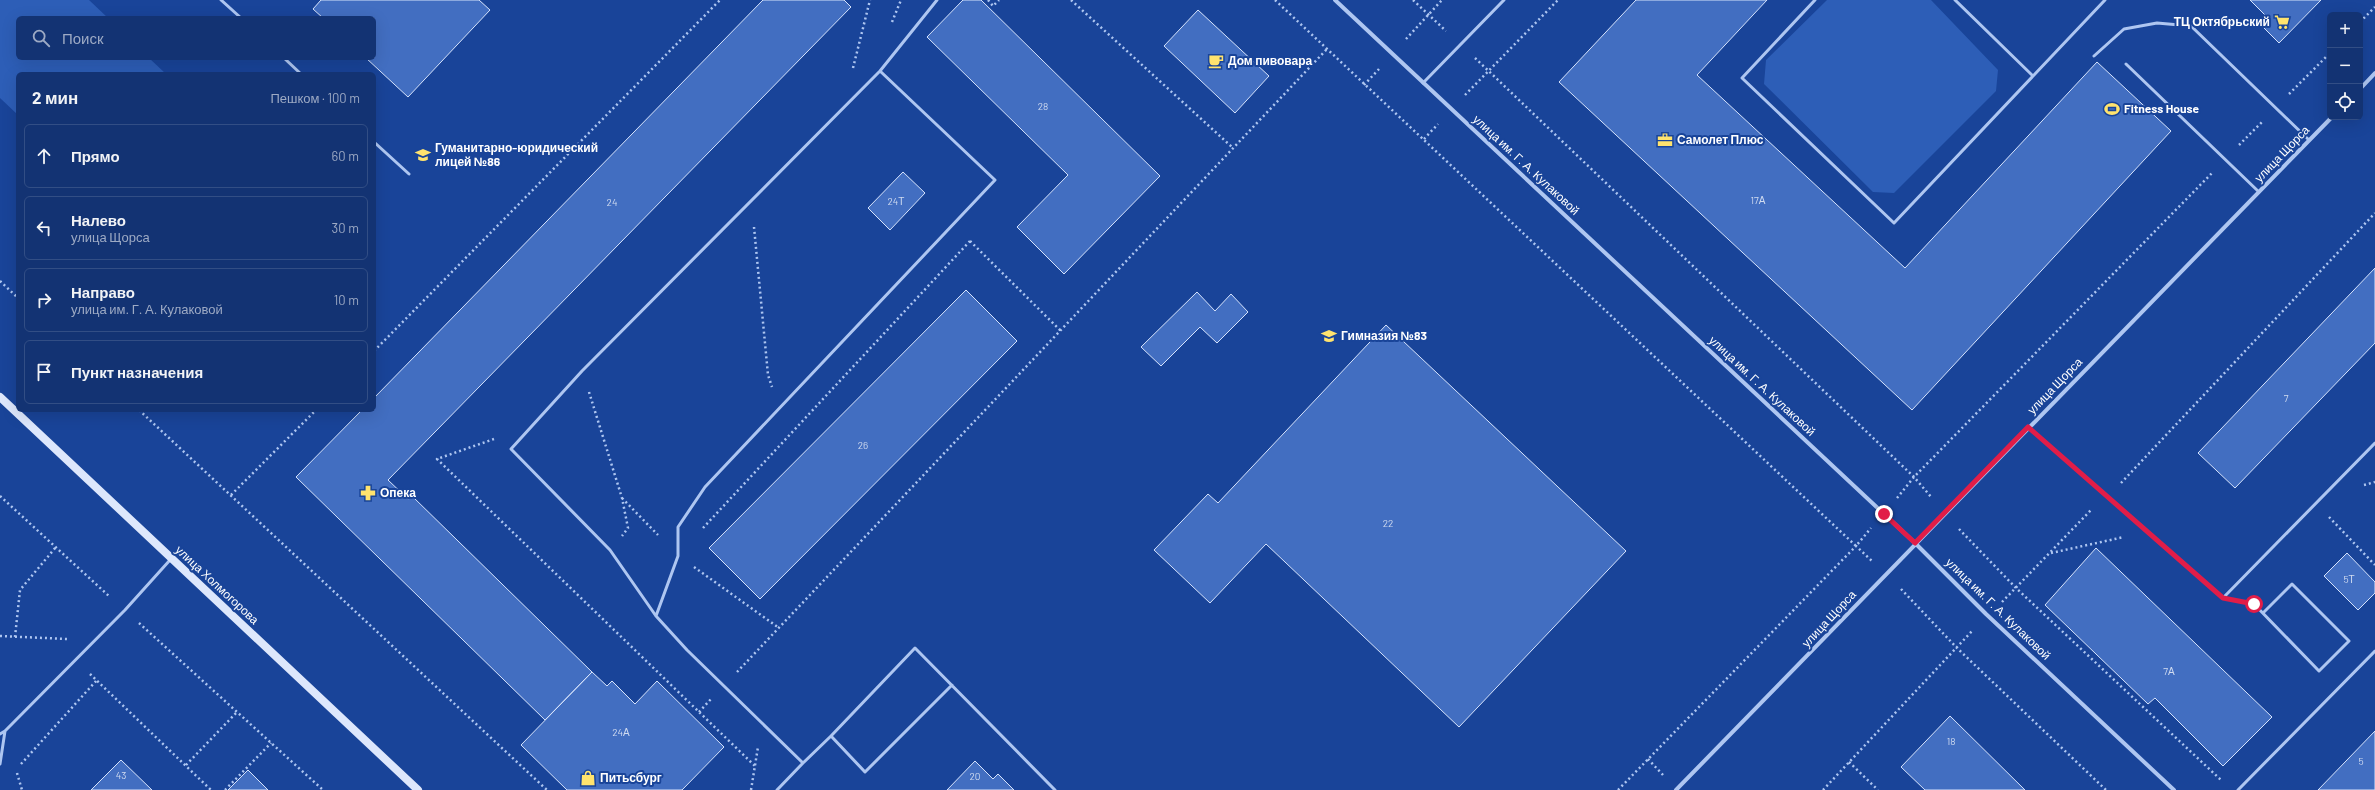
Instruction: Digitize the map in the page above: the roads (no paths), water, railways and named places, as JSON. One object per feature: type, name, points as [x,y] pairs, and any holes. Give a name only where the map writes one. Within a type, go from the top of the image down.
[{"type":"main road","name":"улица Холмогорова","points":[[0,397],[418,790]]},
{"type":"street","name":"улица им. Г. А. Кулаковой","points":[[1335,0],[1915,543],[1986,614],[2174,790]]},
{"type":"street","points":[[2363,86],[2375,73]]},
{"type":"street","name":"улица Щорса","points":[[1677,790],[1803,662],[1944,513],[2329,120]]},
{"type":"lane","points":[[222,0],[239,16]]},
{"type":"lane","points":[[803,762],[723,686],[656,616],[610,550],[511,449],[582,371],[880,71],[937,0]]},
{"type":"lane","points":[[1423,83],[1504,0]]},
{"type":"lane","points":[[1815,0],[1742,78],[1894,223],[2105,0]]},
{"type":"lane","points":[[1956,0],[2033,76]]},
{"type":"lane","points":[[2094,56],[2124,29],[2157,23],[2191,26],[2309,140]]},
{"type":"lane","points":[[286,60],[299,72]]},
{"type":"lane","points":[[2126,64],[2259,192]]},
{"type":"lane","points":[[656,616],[678,556],[678,527],[705,487],[780,410],[995,180],[880,71]]},
{"type":"lane","points":[[376,144],[409,174]]},
{"type":"lane","points":[[2028,427],[2223,598],[2254,604],[2264,612],[2319,671],[2349,641],[2292,584],[2264,612]]},
{"type":"lane","points":[[2223,598],[2375,443]]},
{"type":"lane","points":[[0,734],[5,732],[96,640],[172,558]]},
{"type":"lane","points":[[777,790],[915,648],[1055,790]]},
{"type":"lane","points":[[2238,790],[2375,651]]},
{"type":"lane","points":[[831,736],[866,772],[952,685]]},
{"type":"lane","points":[[0,764],[5,732]]},
{"type":"place","name":"ТЦ Октябрьский","points":[[2282,22]]},
{"type":"place","name":"Дом пивовара","points":[[1216,61]]},
{"type":"place","name":"Fitness House","points":[[2112,109]]},
{"type":"place","name":"Самолет Плюс","points":[[1665,140]]},
{"type":"place","name":"Гуманитарно-юридический лицей №86","points":[[423,155]]},
{"type":"place","name":"Гимназия №83","points":[[1329,336]]},
{"type":"place","name":"Опека","points":[[368,493]]},
{"type":"place","name":"Питьсбург","points":[[588,778]]}]
